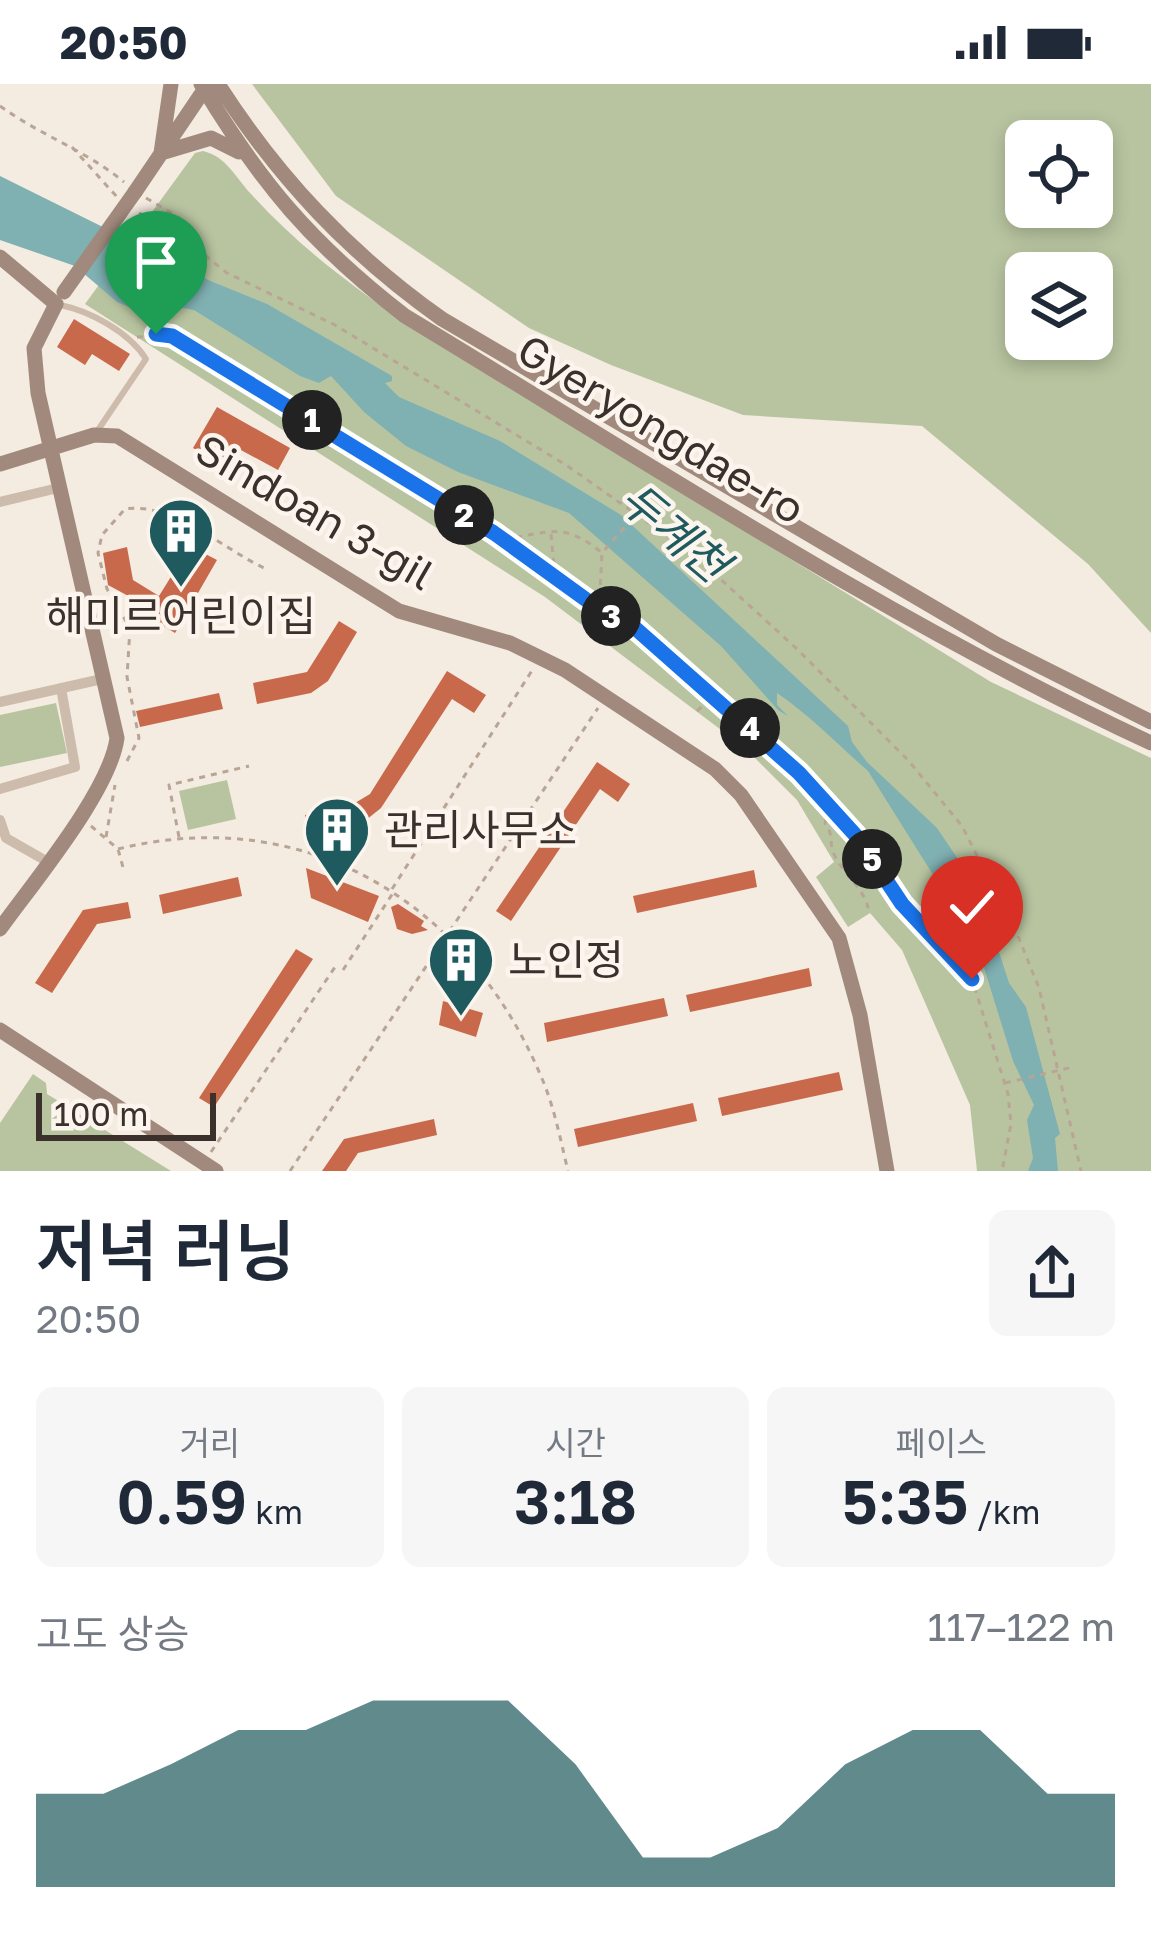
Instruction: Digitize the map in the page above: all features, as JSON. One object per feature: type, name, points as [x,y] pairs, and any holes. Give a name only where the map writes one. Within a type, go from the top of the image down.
[{"type":"street","points":[[161,153],[170,84]]},
{"type":"street","points":[[0,929],[79,817],[114,755],[117,738],[58,488],[34,348],[60,298],[208,86]]},
{"type":"street","name":"Gyeryongdae-ro","points":[[208,86],[242,153],[276,199],[347,271],[405,316],[922,627],[1038,690],[1151,743]]},
{"type":"street","name":"Gyeryongdae-ro","points":[[208,86],[297,195],[393,284],[442,319],[996,644],[1151,722]]},
{"type":"street","points":[[161,153],[212,137],[242,153]]},
{"type":"street","points":[[0,257],[60,298]]},
{"type":"street","points":[[0,464],[94,435]]},
{"type":"street","name":"Sindoan 3-gil","points":[[94,435],[117,436],[399,610],[510,643],[540,658],[715,769],[741,795],[839,938],[860,1015],[887,1171]]},
{"type":"street","points":[[0,502],[58,488]]},
{"type":"street","points":[[0,702],[102,679]]},
{"type":"street","points":[[0,789],[75,767],[61,688]]},
{"type":"street","points":[[0,820],[6,838],[48,862]]},
{"type":"street","points":[[0,1030],[210,1167]]},
{"type":"lane","points":[[60,298],[127,338],[146,358],[94,435]]},
{"type":"path","points":[[0,106],[91,155],[135,192],[177,216],[207,257],[227,273],[354,337],[566,465],[693,554],[797,649],[938,794],[986,869],[1039,988],[1081,1171]]},
{"type":"path","points":[[127,338],[172,336],[502,539],[599,609],[635,628],[715,696],[829,806],[858,838],[902,904],[972,979],[1004,1083],[1011,1124],[1002,1171]]},
{"type":"path","points":[[599,609],[602,553],[647,502]]},
{"type":"path","points":[[106,837],[117,776],[139,738],[127,677],[130,628],[107,590],[100,567],[102,535],[125,509],[146,506],[181,519],[264,568]]},
{"type":"path","points":[[550,532],[555,578]]},
{"type":"path","points":[[502,539],[577,533],[602,553]]},
{"type":"path","points":[[343,970],[540,658]]},
{"type":"path","points":[[697,711],[715,696]]},
{"type":"path","points":[[290,1171],[605,697]]},
{"type":"path","points":[[179,839],[169,785],[249,766]]},
{"type":"path","points":[[829,806],[825,824],[832,833],[832,849],[867,900],[869,912]]},
{"type":"path","points":[[79,817],[118,849],[124,871]]},
{"type":"path","points":[[118,849],[179,839],[234,838],[320,854],[393,891],[447,934],[481,975],[538,1067],[568,1171]]},
{"type":"path","points":[[210,1167],[337,964]]},
{"type":"path","points":[[1004,1083],[1073,1066]]},
{"type":"green space","points":[[252,84],[1151,84],[1151,633],[1088,564],[922,426],[743,415],[529,328],[336,196]]},
{"type":"green space","points":[[203,151],[224,163],[307,249],[412,327],[991,682],[1151,758],[1151,1171],[977,1171],[970,1105],[902,950],[870,913],[848,927],[816,877],[834,862],[797,800],[745,748],[545,597],[85,304],[195,153]]},
{"type":"green space","points":[[56,703],[67,753],[0,767],[0,715]]},
{"type":"green space","points":[[227,780],[236,819],[188,830],[179,791]]},
{"type":"green space","points":[[33,1074],[46,1083],[47,1094],[171,1171],[0,1171],[0,1123]]},
{"type":"water","name":"두계천","points":[[0,176],[127,239],[165,236],[180,243],[176,260],[208,280],[267,304],[392,376],[385,383],[399,397],[500,441],[621,515],[848,726],[852,742],[867,762],[937,828],[979,890],[1009,983],[1026,1007],[1060,1134],[1055,1138],[1058,1171],[1028,1171],[1033,1158],[1027,1120],[1034,1105],[1013,1061],[977,945],[868,771],[777,693],[777,705],[788,716],[778,710],[721,646],[569,513],[458,472],[406,446],[364,412],[331,376],[319,383],[300,376],[194,310],[167,305],[144,313],[117,302],[75,266],[0,240]]},
{"type":"building","points":[[74,319],[130,354],[119,371],[92,354],[85,365],[57,347]]},
{"type":"building","points":[[217,407],[290,448],[278,470],[239,449],[228,468],[193,448]]},
{"type":"building","name":"해미르어린이집","points":[[190,546],[217,560],[175,633],[108,585],[103,553],[127,547],[133,580],[159,596]]},
{"type":"building","points":[[339,621],[357,632],[328,681],[311,693],[257,704],[253,683],[307,672]]},
{"type":"building","points":[[447,671],[486,695],[474,713],[452,699],[381,808],[366,820],[308,832],[305,815],[350,806],[370,794]]},
{"type":"building","points":[[219,693],[223,709],[140,727],[136,711]]},
{"type":"building","points":[[597,762],[630,784],[618,802],[600,789],[511,921],[496,911]]},
{"type":"building","name":"관리사무소","points":[[306,868],[379,896],[368,922],[311,898]]},
{"type":"building","points":[[754,870],[757,887],[637,913],[633,896]]},
{"type":"building","points":[[238,877],[242,896],[163,914],[159,895]]},
{"type":"building","points":[[128,902],[131,918],[97,924],[52,993],[35,983],[83,910]]},
{"type":"building","points":[[398,904],[424,921],[421,926],[428,930],[412,934],[397,929],[391,907]]},
{"type":"building","points":[[296,949],[313,959],[214,1107],[199,1098]]},
{"type":"building","points":[[809,968],[812,986],[690,1012],[686,995]]},
{"type":"building","points":[[664,998],[668,1016],[547,1042],[544,1023]]},
{"type":"building","name":"노인정","points":[[443,1001],[483,1013],[476,1037],[439,1025]]},
{"type":"building","points":[[839,1072],[843,1090],[722,1116],[718,1098]]},
{"type":"building","points":[[693,1103],[697,1121],[578,1147],[574,1129]]},
{"type":"building","points":[[434,1119],[437,1135],[358,1153],[346,1171],[322,1171],[344,1139]]},
{"type":"place","name":"해미르어린이집","points":[[181,590]]},
{"type":"place","name":"관리사무소","points":[[337,889]]},
{"type":"place","name":"노인정","points":[[461,1019]]},
{"type":"route","points":[[156,334],[172,336],[294,408],[635,628],[799,773],[858,838],[902,904],[972,979]]}]
